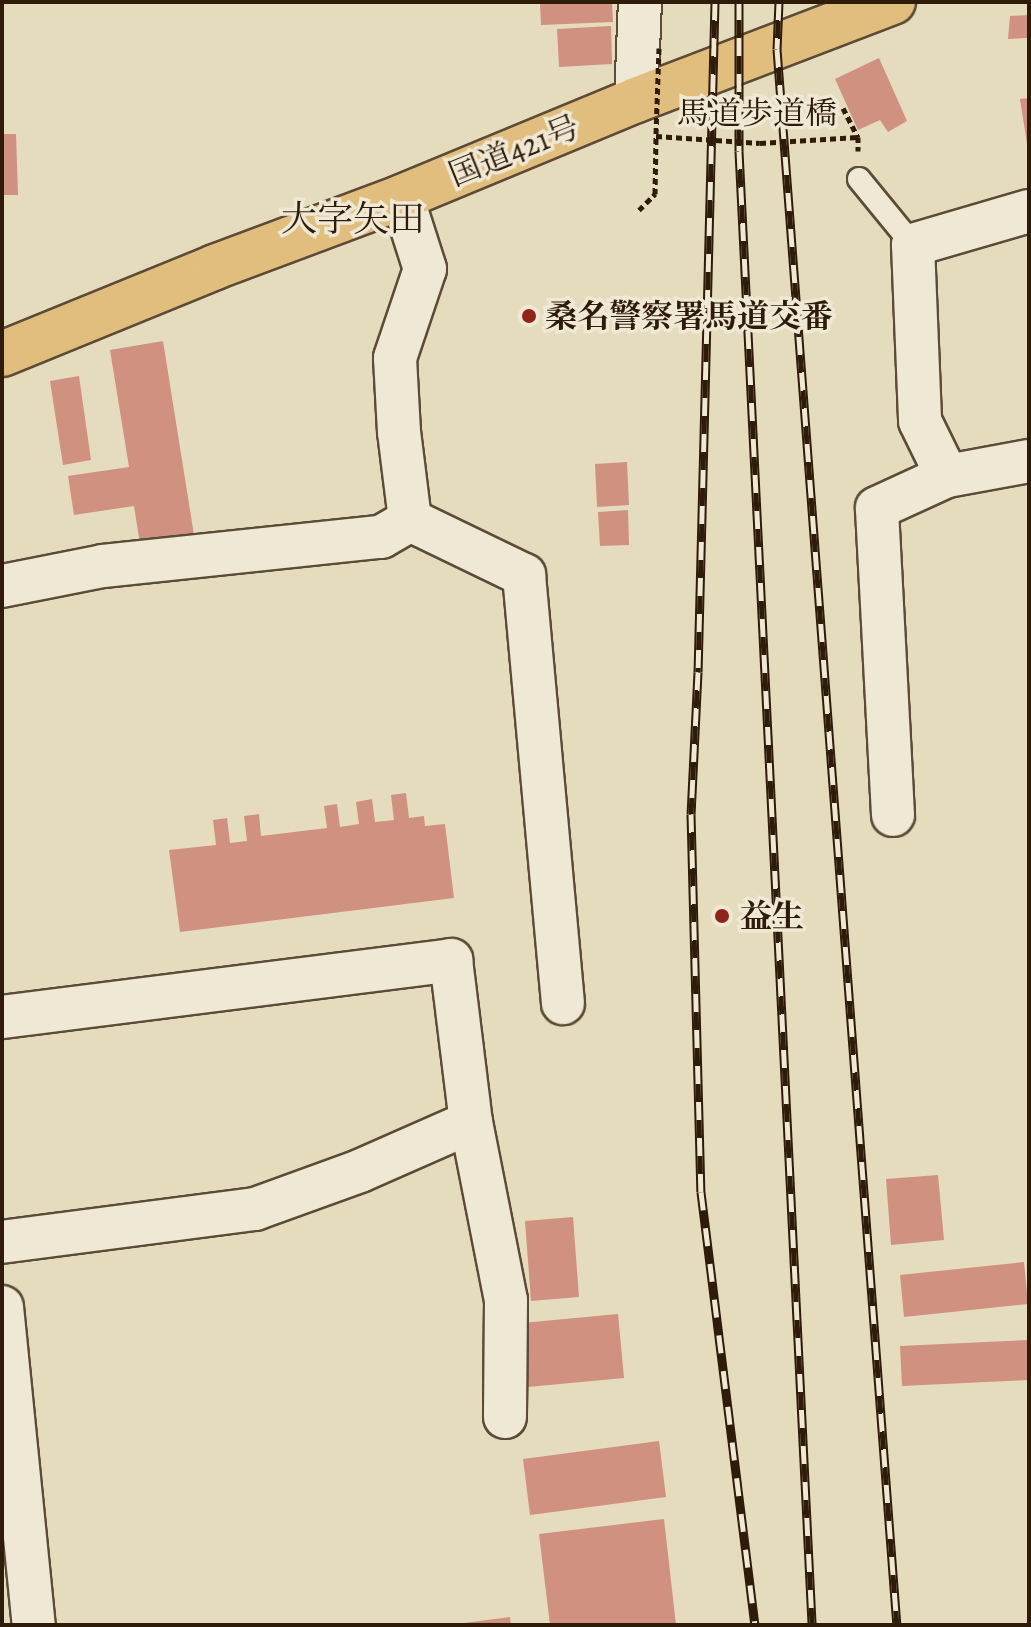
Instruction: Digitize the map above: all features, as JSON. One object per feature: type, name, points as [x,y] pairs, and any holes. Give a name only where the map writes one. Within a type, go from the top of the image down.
[{"type":"highway","name":"国道421号","points":[[2,354],[215,267],[402,197],[646,118],[829,15],[893,2]]},
{"type":"street","points":[[640,2],[646,118]]},
{"type":"street","points":[[402,197],[425,269],[395,358],[399,432],[410,520]]},
{"type":"street","points":[[947,476],[920,421],[913,245],[1029,211]]},
{"type":"street","points":[[893,815],[877,508],[947,476],[1029,461]]},
{"type":"street","points":[[2,586],[103,566],[381,537],[410,520]]},
{"type":"street","points":[[410,520],[524,575],[563,1003]]},
{"type":"street","points":[[2,1017],[451,960],[471,1122],[506,1300],[505,1417]]},
{"type":"street","points":[[2,1242],[255,1209],[360,1171],[471,1122]]},
{"type":"street","points":[[2,1307],[7,1392],[34,1625]]},
{"type":"lane","points":[[859,179],[913,245]]},
{"type":"path","name":"馬道歩道橋","points":[[639,210],[655,194],[646,118],[659,48]]},
{"type":"path","points":[[843,108],[858,137],[859,179]]},
{"type":"path","name":"馬道歩道橋","points":[[646,118],[760,143],[858,137]]},
{"type":"building","points":[[540,2],[612,2],[613,22],[541,25]]},
{"type":"building","points":[[1029,15],[1029,38],[1008,39],[1010,16]]},
{"type":"building","points":[[611,26],[612,64],[559,67],[557,29]]},
{"type":"building","points":[[879,58],[907,121],[888,132],[880,120],[858,130],[835,79]]},
{"type":"building","points":[[1029,98],[1029,144],[1027,144],[1020,99]]},
{"type":"building","points":[[2,134],[16,134],[18,195],[2,195]]},
{"type":"building","points":[[163,341],[194,535],[140,544],[134,506],[74,515],[68,476],[129,467],[110,350]]},
{"type":"building","points":[[79,376],[91,460],[63,465],[50,381]]},
{"type":"building","points":[[627,462],[629,505],[597,507],[595,464]]},
{"type":"building","points":[[628,510],[629,545],[600,546],[598,512]]},
{"type":"building","points":[[406,793],[409,818],[424,816],[425,826],[445,824],[454,898],[180,932],[169,850],[216,845],[213,820],[227,818],[230,843],[247,841],[244,816],[259,814],[261,836],[327,828],[324,806],[337,804],[340,827],[359,824],[356,802],[372,799],[375,822],[394,820],[391,795]]},
{"type":"building","points":[[938,1175],[944,1240],[891,1245],[886,1179]]},
{"type":"building","points":[[573,1217],[579,1297],[531,1301],[525,1221]]},
{"type":"building","points":[[1024,1262],[1028,1304],[904,1317],[900,1275]]},
{"type":"building","points":[[618,1314],[624,1378],[528,1387],[522,1323]]},
{"type":"building","points":[[1029,1340],[1029,1380],[902,1386],[900,1346]]},
{"type":"building","points":[[659,1441],[666,1497],[530,1515],[523,1459]]},
{"type":"building","points":[[664,1519],[676,1625],[550,1625],[539,1534]]},
{"type":"building","points":[[510,1617],[511,1625],[464,1625],[464,1623]]},
{"type":"railway","points":[[715,2],[698,672],[691,814],[701,1192],[755,1625]]},
{"type":"railway","points":[[739,2],[739,151],[812,1625]]},
{"type":"railway","points":[[779,2],[777,49],[897,1625]]},
{"type":"place","name":"桑名警察署馬道交番","points":[[529,316]]},
{"type":"place","name":"益生","points":[[722,916]]},
{"type":"district","name":"大字矢田","points":[[353,219]]}]
